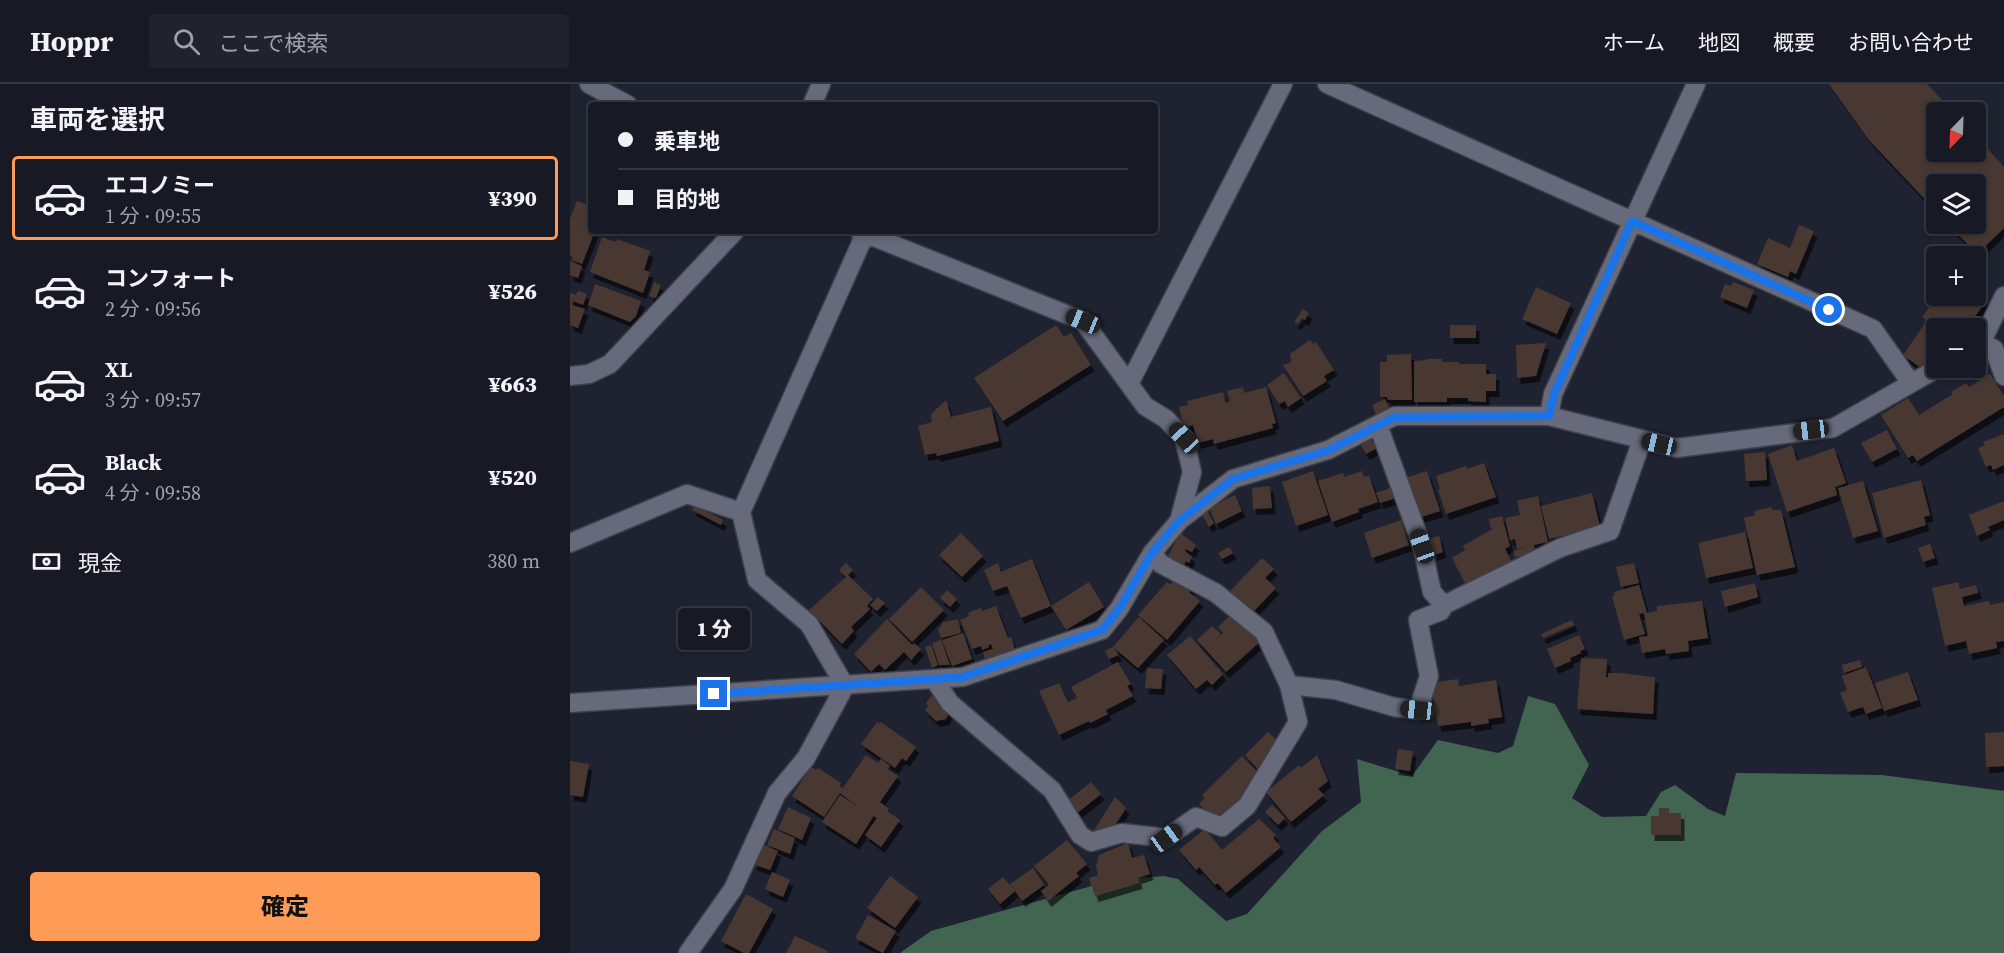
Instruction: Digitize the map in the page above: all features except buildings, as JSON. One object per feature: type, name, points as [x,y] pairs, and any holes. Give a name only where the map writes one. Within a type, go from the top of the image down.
[{"type":"street","points":[[589,84],[622,102]]},
{"type":"street","points":[[813,102],[820,84]]},
{"type":"street","points":[[1128,384],[1284,84]]},
{"type":"street","points":[[1327,84],[1873,329],[1911,383]]},
{"type":"street","points":[[1549,416],[1554,394],[1696,84]]},
{"type":"street","points":[[570,376],[589,374],[610,364],[732,234]]},
{"type":"street","points":[[845,686],[809,624],[757,580],[741,512],[862,234]]},
{"type":"street","points":[[865,234],[1083,321],[1144,406],[1166,419],[1184,438],[1192,472],[1179,521]]},
{"type":"street","points":[[1986,330],[2004,296]]},
{"type":"street","points":[[1986,347],[1994,349],[2004,376]]},
{"type":"street","points":[[570,703],[963,677],[1102,630],[1119,609],[1152,553],[1179,521],[1233,479],[1329,450],[1395,417],[1549,416],[1677,448],[1833,428],[1926,375]]},
{"type":"street","points":[[1378,425],[1422,546],[1432,592],[1444,605]]},
{"type":"street","points":[[1289,685],[1336,690],[1394,707],[1418,710],[1429,676],[1418,620],[1441,611],[1444,605],[1560,548],[1610,531],[1642,440]]},
{"type":"street","points":[[570,543],[687,494],[741,512]]},
{"type":"street","points":[[934,679],[950,703],[1052,790],[1080,835],[1091,842],[1122,833],[1166,838],[1196,817],[1222,827],[1247,806],[1298,722],[1289,685],[1264,632],[1216,593],[1161,564],[1152,553]]},
{"type":"street","points":[[688,953],[734,889],[777,793],[806,758],[845,686]]},
{"type":"green space","points":[[1528,696],[1555,704],[1589,765],[1572,798],[1602,817],[1646,816],[1661,792],[1675,785],[1708,809],[1725,816],[1736,773],[1882,775],[2004,791],[2004,953],[900,953],[931,931],[1113,880],[1164,876],[1178,879],[1226,921],[1247,914],[1322,831],[1361,802],[1357,759],[1412,776],[1438,740],[1498,753],[1513,746]]},
{"type":"route","points":[[714,694],[963,677],[1102,630],[1119,609],[1152,553],[1179,521],[1233,479],[1329,450],[1395,417],[1549,416],[1554,394],[1632,221],[1829,310]]}]
